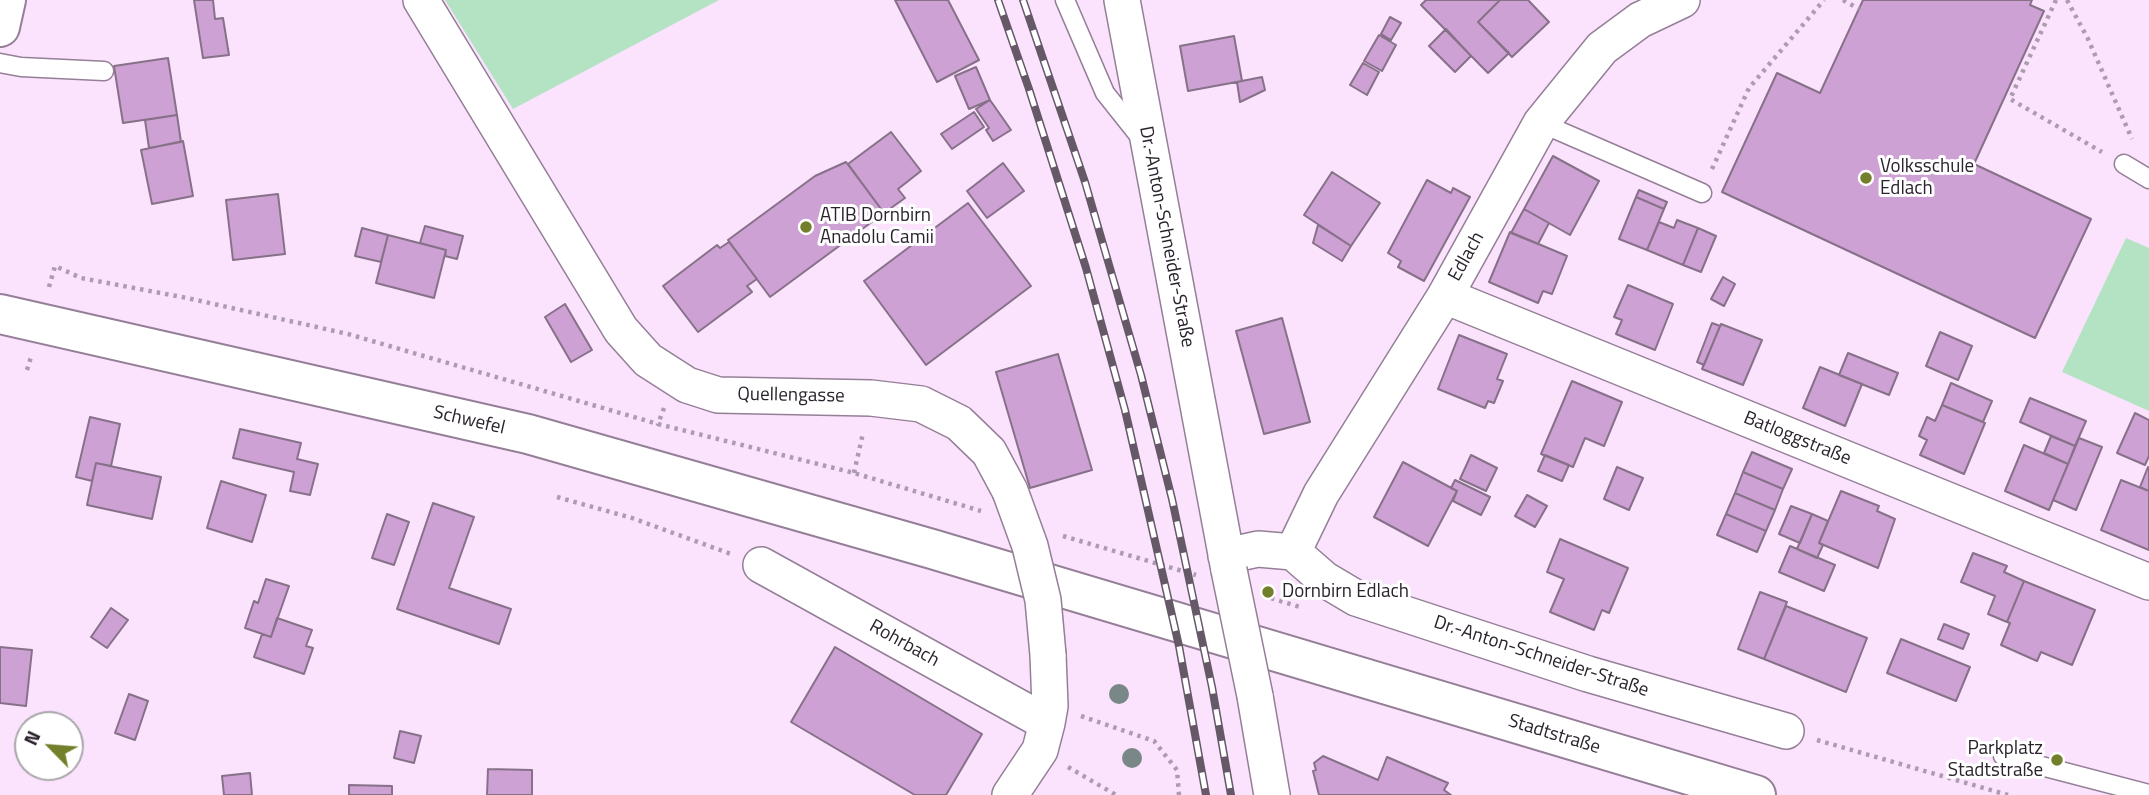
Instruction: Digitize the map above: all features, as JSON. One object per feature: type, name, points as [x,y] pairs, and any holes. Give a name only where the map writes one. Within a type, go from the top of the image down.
[{"type":"main road","points":[[0,27],[6,0]]},
{"type":"main road","name":"Schwefel","points":[[0,314],[528,434],[932,549],[1353,674]]},
{"type":"main road","name":"Stadtstraße","points":[[1353,674],[1756,795]]},
{"type":"street","name":"Quellengasse","points":[[421,0],[621,330],[648,360],[687,385],[718,395],[871,398],[921,404],[959,423],[989,452],[999,502],[1030,546],[1042,600],[1048,654],[1046,726]]},
{"type":"street","name":"Dr.-Anton-Schneider-Straße","points":[[1122,0],[1150,149],[1219,568],[1255,696],[1272,795]]},
{"type":"street","name":"Edlach","points":[[1293,552],[1321,494],[1445,296],[1542,123],[1602,48],[1640,20],[1682,0]]},
{"type":"street","name":"Batloggstraße","points":[[1445,296],[2149,582]]},
{"type":"street","points":[[1219,568],[1258,549],[1293,552]]},
{"type":"street","name":"Dr.-Anton-Schneider-Straße","points":[[1293,552],[1324,579],[1356,598],[1588,674],[1786,730]]},
{"type":"street","name":"Rohrbach","points":[[761,565],[1046,726]]},
{"type":"street","points":[[1010,795],[1046,726]]},
{"type":"lane","points":[[1065,0],[1105,93],[1150,149]]},
{"type":"lane","points":[[0,64],[21,68],[104,71]]},
{"type":"lane","points":[[1542,123],[1702,193]]},
{"type":"lane","points":[[2124,164],[2149,179]]},
{"type":"lane","points":[[2003,756],[2149,794]]},
{"type":"path","points":[[1702,193],[1749,88],[1825,0]]},
{"type":"path","points":[[1843,0],[1859,9]]},
{"type":"path","points":[[2056,0],[2010,99],[2124,164]]},
{"type":"path","points":[[2067,0],[2088,38],[2132,139]]},
{"type":"path","points":[[55,266],[81,278],[187,298],[348,334],[658,424]]},
{"type":"path","points":[[707,438],[854,473],[999,502]]},
{"type":"path","points":[[556,497],[632,518],[761,565]]},
{"type":"path","points":[[1055,533],[1219,568]]},
{"type":"path","points":[[1269,598],[1309,610]]},
{"type":"path","points":[[1046,726],[1116,795]]},
{"type":"path","points":[[1046,726],[1154,741],[1177,770],[1179,795]]},
{"type":"path","points":[[1786,730],[2008,795]]},
{"type":"green space","points":[[445,0],[719,0],[513,109]]},
{"type":"green space","points":[[2126,238],[2149,248],[2149,411],[2062,372]]},
{"type":"building","points":[[194,0],[213,0],[215,19],[223,18],[229,55],[203,58]]},
{"type":"building","points":[[895,0],[948,0],[979,60],[937,82]]},
{"type":"building","points":[[1426,0],[1500,0],[1478,22],[1509,53],[1488,73],[1421,5]]},
{"type":"building","points":[[1500,0],[1528,0],[1549,22],[1512,57],[1478,22]]},
{"type":"building","name":"Volksschule Edlach","points":[[1863,0],[2032,0],[2030,5],[2044,11],[1974,164],[2091,219],[2035,338],[1722,192],[1777,73],[1820,93]]},
{"type":"building","points":[[1390,17],[1401,23],[1391,40],[1381,34]]},
{"type":"building","points":[[1446,29],[1471,56],[1455,72],[1429,46]]},
{"type":"building","points":[[1379,35],[1396,45],[1382,71],[1364,61]]},
{"type":"building","points":[[1234,36],[1242,81],[1188,91],[1180,46]]},
{"type":"building","points":[[168,58],[177,115],[123,123],[114,66]]},
{"type":"building","points":[[1363,63],[1379,72],[1367,95],[1350,85]]},
{"type":"building","points":[[976,67],[990,100],[969,109],[955,76]]},
{"type":"building","points":[[1262,77],[1265,90],[1240,102],[1237,82]]},
{"type":"building","points":[[990,100],[1011,130],[993,141],[986,130],[989,128],[976,109]]},
{"type":"building","points":[[974,112],[984,127],[952,149],[941,134]]},
{"type":"building","points":[[177,115],[181,142],[149,148],[145,120]]},
{"type":"building","points":[[891,132],[921,171],[898,189],[905,198],[884,213],[848,164]]},
{"type":"building","points":[[183,141],[193,196],[152,204],[141,150]]},
{"type":"building","points":[[1553,156],[1599,181],[1570,235],[1524,209]]},
{"type":"building","name":"ATIB Dornbirn Anadolu Camii","points":[[846,162],[884,213],[770,297],[728,240],[815,176]]},
{"type":"building","points":[[1003,163],[1024,191],[987,218],[967,191]]},
{"type":"building","points":[[1332,172],[1380,203],[1351,246],[1304,215]]},
{"type":"building","points":[[1427,180],[1451,193],[1453,188],[1470,197],[1424,281],[1398,267],[1401,261],[1388,253]]},
{"type":"building","points":[[1639,190],[1667,202],[1664,209],[1636,197]]},
{"type":"building","points":[[278,194],[285,254],[233,260],[226,200]]},
{"type":"building","points":[[1636,197],[1664,209],[1647,250],[1619,239]]},
{"type":"building","points":[[968,203],[1031,286],[926,365],[864,281]]},
{"type":"building","points":[[1524,209],[1549,223],[1538,244],[1511,233]]},
{"type":"building","points":[[1677,220],[1698,228],[1683,265],[1647,250],[1659,222],[1674,228]]},
{"type":"building","points":[[1318,225],[1351,246],[1342,261],[1313,243]]},
{"type":"building","points":[[425,226],[463,236],[457,259],[445,256],[446,250],[420,243]]},
{"type":"building","points":[[362,228],[388,235],[381,262],[355,256]]},
{"type":"building","points":[[1698,228],[1716,236],[1701,272],[1683,265]]},
{"type":"building","points":[[1510,232],[1567,256],[1552,294],[1543,291],[1538,303],[1489,282]]},
{"type":"building","points":[[388,235],[446,250],[434,298],[376,283]]},
{"type":"building","points":[[729,242],[757,279],[747,286],[752,292],[698,332],[663,286],[717,245],[720,248]]},
{"type":"building","points":[[1723,277],[1735,284],[1724,306],[1711,299]]},
{"type":"building","points":[[1628,285],[1673,304],[1655,350],[1616,334],[1622,320],[1614,317]]},
{"type":"building","points":[[565,304],[592,350],[571,362],[545,317]]},
{"type":"building","points":[[1282,318],[1310,422],[1264,434],[1236,331]]},
{"type":"building","points":[[1712,323],[1720,326],[1704,365],[1697,362]]},
{"type":"building","points":[[1721,324],[1762,340],[1743,385],[1702,369]]},
{"type":"building","points":[[1940,332],[1972,346],[1958,380],[1926,366]]},
{"type":"building","points":[[1459,335],[1507,354],[1497,379],[1503,381],[1494,403],[1488,401],[1485,408],[1438,389]]},
{"type":"building","points":[[1848,353],[1898,373],[1889,395],[1839,375]]},
{"type":"building","points":[[1058,354],[1092,470],[1030,488],[996,372]]},
{"type":"building","points":[[1820,367],[1862,384],[1845,426],[1803,408]]},
{"type":"building","points":[[1572,381],[1622,402],[1604,446],[1585,438],[1573,467],[1541,454]]},
{"type":"building","points":[[1951,383],[1992,401],[1983,422],[1942,405]]},
{"type":"building","points":[[2030,398],[2086,421],[2075,446],[2020,422]]},
{"type":"building","points":[[1942,405],[1985,423],[1964,474],[1920,455],[1927,440],[1919,436],[1927,417],[1935,421]]},
{"type":"building","points":[[2135,413],[2149,420],[2149,456],[2145,465],[2117,453]]},
{"type":"building","points":[[90,417],[120,424],[111,466],[96,463],[92,481],[76,477]]},
{"type":"building","points":[[240,429],[301,443],[297,459],[318,464],[310,495],[290,491],[294,472],[233,458]]},
{"type":"building","points":[[2051,436],[2075,446],[2068,464],[2044,453]]},
{"type":"building","points":[[2079,438],[2102,447],[2076,510],[2053,500]]},
{"type":"building","points":[[2024,445],[2068,464],[2049,510],[2005,491]]},
{"type":"building","points":[[1752,452],[1792,469],[1783,489],[1743,472]]},
{"type":"building","points":[[1471,455],[1497,468],[1486,491],[1460,479]]},
{"type":"building","points":[[1545,455],[1569,465],[1562,481],[1538,471]]},
{"type":"building","points":[[1403,462],[1457,491],[1428,546],[1374,517]]},
{"type":"building","points":[[96,463],[161,477],[152,519],[87,505]]},
{"type":"building","points":[[1617,467],[1643,478],[1629,510],[1604,499]]},
{"type":"building","points":[[2149,468],[2149,491],[2140,487]]},
{"type":"building","points":[[1743,472],[1783,489],[1775,510],[1735,493]]},
{"type":"building","points":[[1455,480],[1490,497],[1481,515],[1453,501],[1457,491],[1451,488]]},
{"type":"building","points":[[2121,480],[2149,491],[2149,550],[2101,530]]},
{"type":"building","points":[[221,481],[266,495],[252,542],[207,528]]},
{"type":"building","points":[[1841,491],[1879,506],[1877,511],[1895,519],[1878,568],[1819,543]]},
{"type":"building","points":[[1735,493],[1775,510],[1766,531],[1726,514]]},
{"type":"building","points":[[1527,495],[1547,506],[1535,527],[1515,516]]},
{"type":"building","points":[[433,503],[474,517],[449,588],[511,609],[499,644],[397,609]]},
{"type":"building","points":[[1791,506],[1812,514],[1800,543],[1779,534]]},
{"type":"building","points":[[387,514],[409,522],[394,565],[372,558]]},
{"type":"building","points":[[1726,514],[1766,531],[1757,552],[1717,535]]},
{"type":"building","points":[[1812,514],[1828,521],[1819,543],[1823,545],[1817,558],[1797,549]]},
{"type":"building","points":[[1560,539],[1628,568],[1609,613],[1602,610],[1594,630],[1550,612],[1564,579],[1547,572]]},
{"type":"building","points":[[1790,546],[1835,565],[1824,591],[1779,572]]},
{"type":"building","points":[[1973,553],[2007,566],[2004,572],[2024,581],[2007,622],[1988,614],[1995,596],[1961,582]]},
{"type":"building","points":[[266,579],[289,586],[271,637],[245,628],[254,601],[258,603]]},
{"type":"building","points":[[2024,581],[2095,610],[2072,665],[2041,652],[2037,661],[2001,645],[2010,623],[2007,622]]},
{"type":"building","points":[[1760,592],[1787,602],[1764,659],[1738,649]]},
{"type":"building","points":[[1786,606],[1867,638],[1846,692],[1764,659]]},
{"type":"building","points":[[111,608],[128,620],[107,648],[91,637]]},
{"type":"building","points":[[277,618],[312,630],[306,646],[313,648],[304,674],[254,657],[262,634],[271,637]]},
{"type":"building","points":[[1944,624],[1969,634],[1963,649],[1938,639]]},
{"type":"building","points":[[1901,639],[1970,667],[1956,701],[1887,673]]},
{"type":"building","points":[[0,647],[32,650],[26,706],[0,703]]},
{"type":"building","points":[[835,647],[982,734],[946,795],[915,795],[791,722]]},
{"type":"building","points":[[129,694],[148,701],[135,740],[115,733]]},
{"type":"building","points":[[400,731],[421,736],[414,763],[394,758]]},
{"type":"building","points":[[1323,756],[1378,780],[1387,757],[1448,783],[1444,790],[1451,795],[1319,795],[1313,771],[1316,770],[1314,763]]},
{"type":"building","points":[[488,769],[532,770],[532,795],[487,795]]},
{"type":"building","points":[[250,773],[252,795],[224,795],[222,776]]},
{"type":"building","points":[[349,785],[392,786],[392,795],[349,795]]},
{"type":"railway","points":[[998,0],[1086,268],[1125,410],[1179,646],[1206,795]]},
{"type":"railway","points":[[1023,0],[1085,182],[1141,375],[1172,499],[1212,687],[1231,795]]},
{"type":"place","name":"Volksschule Edlach","points":[[1866,178]]},
{"type":"place","name":"ATIB Dornbirn Anadolu Camii","points":[[806,227]]},
{"type":"place","name":"Dornbirn Edlach","points":[[1268,592]]},
{"type":"place","name":"Parkplatz Stadtstraße","points":[[2057,760]]}]
